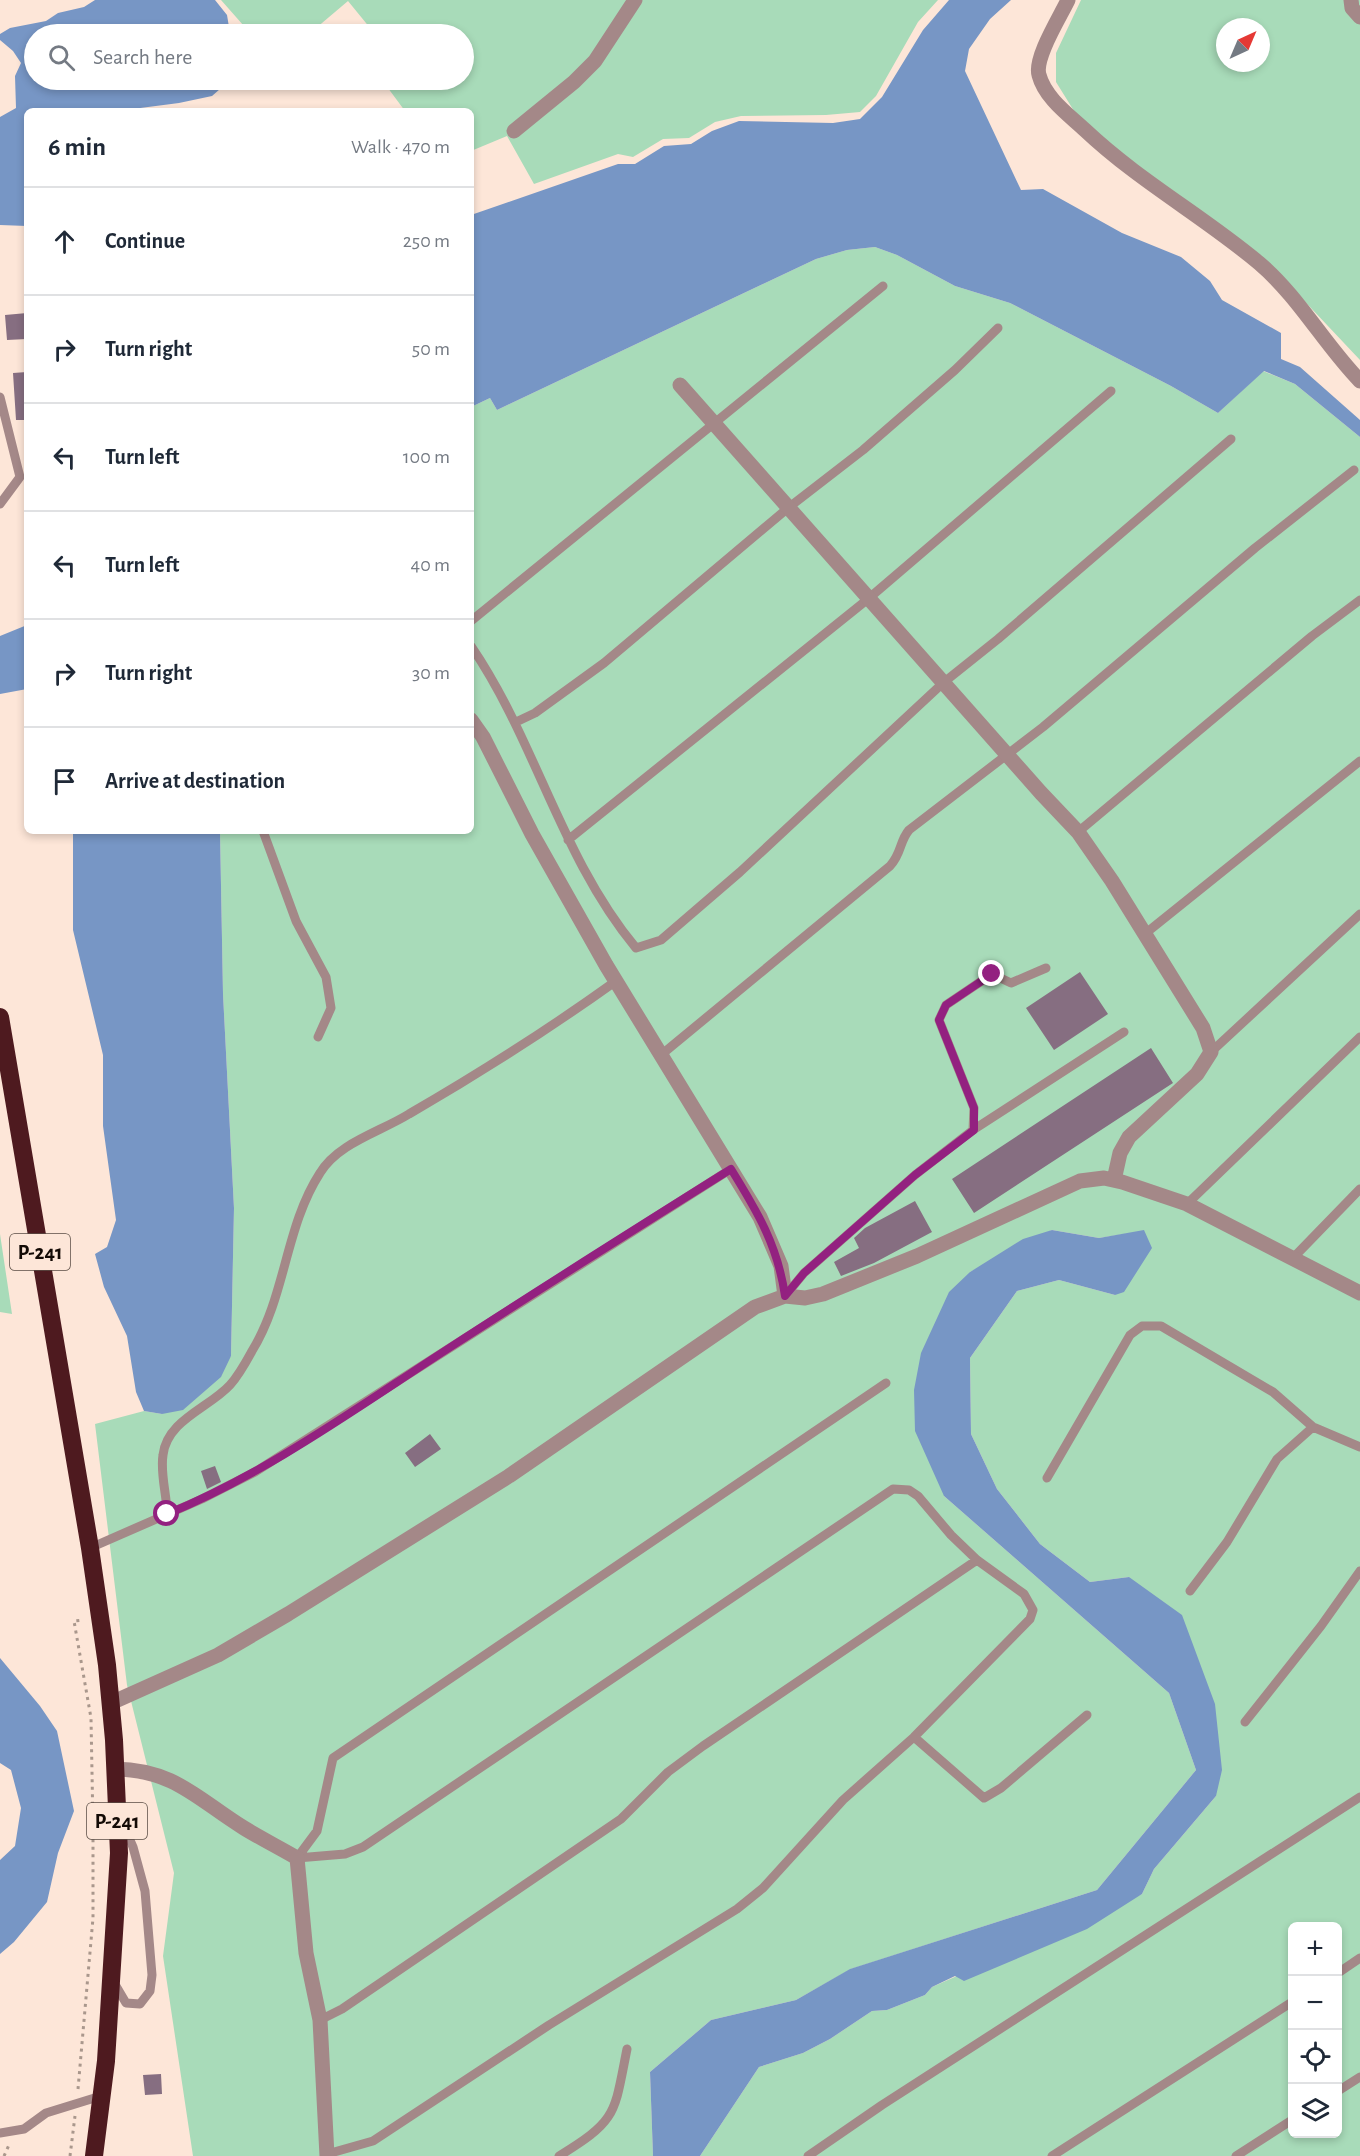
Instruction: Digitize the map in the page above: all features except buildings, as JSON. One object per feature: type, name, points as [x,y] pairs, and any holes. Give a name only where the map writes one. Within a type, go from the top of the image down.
[{"type":"highway","name":"Р-241","points":[[0,1017],[90,1548],[111,1703],[119,1853],[113,1963],[94,2156]]},
{"type":"street","points":[[514,131],[574,82],[595,61],[635,0]]},
{"type":"street","points":[[1068,0],[1040,56],[1038,73],[1044,89],[1101,146],[1142,180],[1214,228],[1261,265],[1288,292],[1329,347],[1360,381]]},
{"type":"street","points":[[1351,0],[1352,8],[1360,17]]},
{"type":"street","points":[[680,385],[1006,754],[1078,832],[1146,933],[1203,1028],[1211,1052],[1197,1074],[1129,1137],[1120,1153],[1114,1180]]},
{"type":"street","points":[[474,724],[483,737],[532,834],[616,981],[760,1217],[781,1266],[785,1296]]},
{"type":"street","points":[[111,1703],[218,1654],[288,1614],[508,1476],[746,1313],[785,1296],[805,1298],[823,1294],[917,1256],[1080,1181],[1104,1178],[1114,1180],[1187,1204],[1294,1257],[1360,1293]]},
{"type":"street","points":[[115,1769],[137,1769],[168,1779],[297,1858],[306,1953],[320,2020],[327,2155]]},
{"type":"lane","points":[[474,619],[883,286]]},
{"type":"lane","points":[[516,722],[535,713],[604,663],[788,508],[863,450],[955,370],[998,328]]},
{"type":"lane","points":[[568,840],[868,599],[1111,391]]},
{"type":"lane","points":[[0,397],[20,477],[0,504]]},
{"type":"lane","points":[[474,650],[493,678],[516,722],[534,770],[591,884],[636,948],[661,940],[740,872],[943,683],[998,639],[1231,439]]},
{"type":"lane","points":[[661,1055],[891,867],[900,855],[901,840],[909,830],[1043,728],[1255,548],[1354,470]]},
{"type":"lane","points":[[1078,832],[1312,636],[1360,600]]},
{"type":"lane","points":[[1146,933],[1360,761]]},
{"type":"lane","points":[[264,834],[296,921],[326,977],[331,1008],[318,1037]]},
{"type":"lane","points":[[1211,1052],[1360,914]]},
{"type":"lane","points":[[974,1130],[974,1108],[939,1020],[946,1005],[992,974],[1011,983],[1046,968]]},
{"type":"lane","points":[[167,1514],[163,1454],[170,1436],[183,1420],[213,1401],[231,1384],[257,1343],[274,1302],[297,1219],[318,1174],[331,1156],[428,1102],[559,1022],[616,981]]},
{"type":"lane","points":[[785,1296],[804,1273],[915,1175],[974,1130],[1124,1032]]},
{"type":"lane","points":[[1187,1204],[1360,1036]]},
{"type":"lane","points":[[90,1548],[202,1499],[303,1442],[731,1169]]},
{"type":"lane","points":[[1294,1257],[1360,1189]]},
{"type":"lane","points":[[1047,1478],[1130,1335],[1142,1326],[1161,1326],[1273,1392],[1312,1427],[1360,1447]]},
{"type":"lane","points":[[297,1858],[317,1831],[333,1758],[886,1383]]},
{"type":"lane","points":[[1190,1591],[1227,1542],[1277,1459],[1312,1427]]},
{"type":"lane","points":[[297,1858],[345,1854],[363,1847],[892,1490],[909,1490],[918,1496],[976,1560],[1024,1594],[1033,1610],[1030,1619],[914,1737],[843,1800],[763,1888],[737,1909],[549,2025],[373,2140],[327,2155]]},
{"type":"lane","points":[[320,2020],[342,2009],[621,1818],[668,1772],[703,1746],[976,1560]]},
{"type":"lane","points":[[1245,1722],[1321,1626],[1360,1571]]},
{"type":"lane","points":[[914,1737],[984,1798],[1001,1788],[1087,1715]]},
{"type":"lane","points":[[808,2156],[892,2099],[1360,1797]]},
{"type":"lane","points":[[113,1963],[114,1980],[119,1995],[126,2003],[140,2004],[150,1991],[152,1975],[145,1891],[133,1847],[117,1809]]},
{"type":"lane","points":[[1342,1970],[1360,1958]]},
{"type":"lane","points":[[1052,2156],[1288,2005]]},
{"type":"lane","points":[[559,2156],[595,2134],[611,2116],[627,2049]]},
{"type":"lane","points":[[1342,2088],[1360,2077]]},
{"type":"lane","points":[[0,2133],[24,2128],[46,2113],[101,2096]]},
{"type":"lane","points":[[1236,2156],[1288,2123]]},
{"type":"path","points":[[70,2156],[93,1918],[91,1718],[74,1621],[101,1617]]},
{"type":"green space","points":[[221,0],[938,0],[918,22],[876,96],[860,112],[826,115],[741,116],[715,122],[689,138],[663,139],[633,157],[618,154],[534,184],[507,136],[474,150],[474,108],[403,108],[389,90],[474,90],[474,24],[367,24],[348,1],[321,24],[242,24]]},
{"type":"green space","points":[[1081,0],[1360,0],[1360,360],[1294,290],[1084,127],[1056,82],[1056,53]]},
{"type":"green space","points":[[875,247],[897,255],[955,286],[1010,303],[1171,386],[1218,413],[1263,371],[1295,384],[1360,437],[1360,2156],[700,2156],[759,2067],[803,2053],[830,2039],[872,2011],[887,2010],[925,1995],[932,1987],[1142,1894],[1154,1869],[1216,1796],[1129,1577],[1090,1582],[1040,1544],[997,1489],[971,1434],[970,1358],[1017,1291],[1059,1280],[1115,1295],[1144,1231],[1099,1238],[1052,1230],[970,1272],[944,1496],[1169,1693],[1196,1770],[1097,1890],[851,1969],[796,2000],[711,2020],[650,2072],[653,2156],[193,2156],[163,1956],[174,1873],[127,1685],[95,1424],[144,1411],[162,1414],[231,1356],[234,1208],[223,994],[220,834],[474,834],[474,406],[490,398],[497,410],[816,259],[847,250]]},
{"type":"green space","points":[[0,1234],[12,1314],[0,1312]]},
{"type":"water","points":[[95,0],[215,0],[227,15],[228,24],[31,24],[46,21],[58,13],[84,7]]},
{"type":"water","points":[[949,0],[1011,0],[990,19],[969,49],[965,71],[1021,190],[1043,189],[1122,233],[1181,257],[1210,281],[1222,300],[1281,333],[1281,359],[1300,367],[1360,420],[1360,437],[1295,384],[1264,371],[1218,413],[1171,386],[1010,303],[955,286],[897,255],[875,247],[847,250],[816,259],[497,410],[490,398],[474,406],[474,214],[618,164],[635,164],[664,146],[691,144],[712,131],[739,121],[833,123],[860,119],[882,97],[923,30]]},
{"type":"water","points":[[24,25],[24,90],[219,90],[212,96],[140,108],[24,108],[24,226],[0,225],[0,117],[16,108],[15,76],[21,63],[13,51],[0,40],[0,34],[10,28]]},
{"type":"water","points":[[24,626],[24,690],[0,694],[0,636]]},
{"type":"water","points":[[73,834],[220,834],[223,994],[234,1208],[231,1356],[221,1377],[183,1410],[162,1414],[144,1411],[136,1392],[127,1336],[104,1287],[95,1254],[107,1247],[116,1220],[103,1126],[103,1055],[73,930]]},
{"type":"water","points":[[1052,1230],[1099,1238],[1144,1230],[1152,1248],[1124,1292],[1115,1295],[1059,1280],[1017,1291],[970,1358],[971,1434],[997,1489],[1040,1544],[1090,1582],[1129,1577],[1182,1615],[1215,1704],[1222,1770],[1216,1796],[1154,1869],[1142,1894],[1087,1929],[964,1981],[955,1976],[932,1987],[925,1995],[887,2010],[872,2011],[830,2039],[803,2053],[759,2067],[700,2156],[653,2156],[650,2072],[711,2020],[796,2000],[850,1969],[1097,1890],[1196,1770],[1169,1693],[944,1496],[915,1431],[914,1390],[921,1353],[949,1292],[970,1272],[1023,1239]]},
{"type":"water","points":[[0,1658],[40,1706],[57,1731],[74,1811],[58,1853],[47,1902],[14,1942],[0,1954],[0,1860],[15,1846],[21,1808],[11,1770],[0,1763]]},
{"type":"route","points":[[167,1514],[255,1472],[731,1169],[760,1217],[781,1266],[785,1296],[804,1273],[915,1175],[974,1130],[974,1108],[939,1020],[946,1005],[992,974]]}]
